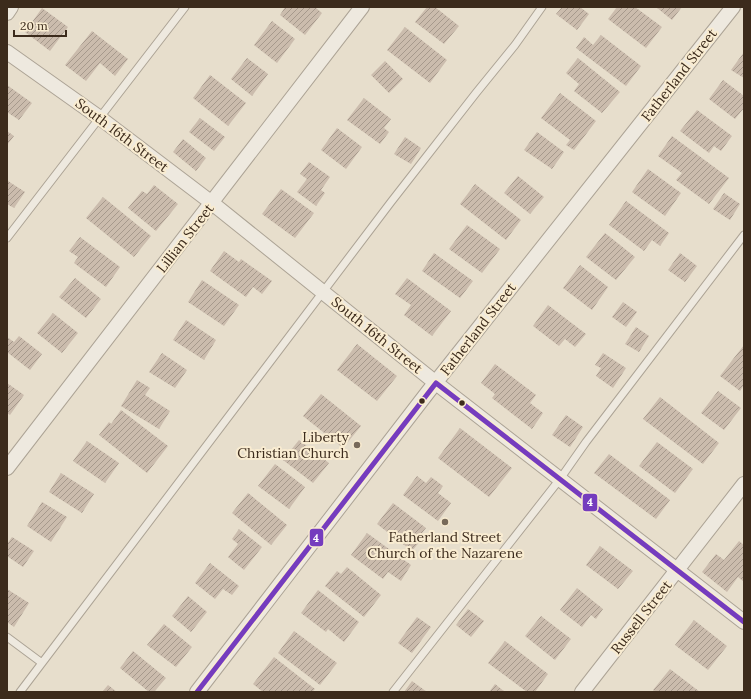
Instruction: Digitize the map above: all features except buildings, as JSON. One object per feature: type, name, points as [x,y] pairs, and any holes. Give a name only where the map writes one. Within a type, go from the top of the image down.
[{"type":"street","points":[[7,13],[11,7]]},
{"type":"street","name":"Lillian Street","points":[[7,468],[362,7]]},
{"type":"street","name":"Fatherland Street","points":[[197,692],[436,382],[732,7]]},
{"type":"street","points":[[737,7],[744,12]]},
{"type":"street","name":"South 16th Street","points":[[7,52],[100,118],[212,203],[436,382],[744,622]]},
{"type":"street","name":"Russell Street","points":[[582,692],[744,484]]},
{"type":"lane","points":[[7,238],[185,7]]},
{"type":"lane","points":[[20,692],[323,292],[476,93],[515,45],[542,7]]},
{"type":"lane","points":[[393,692],[560,479],[586,442],[744,235]]},
{"type":"lane","points":[[7,637],[42,663]]},
{"type":"transit line","name":"4","points":[[197,692],[436,383],[744,622]]},
{"type":"place","name":"Liberty Christian Church","points":[[357,445]]},
{"type":"place","name":"Fatherland Street Church of the Nazarene","points":[[445,522]]}]
